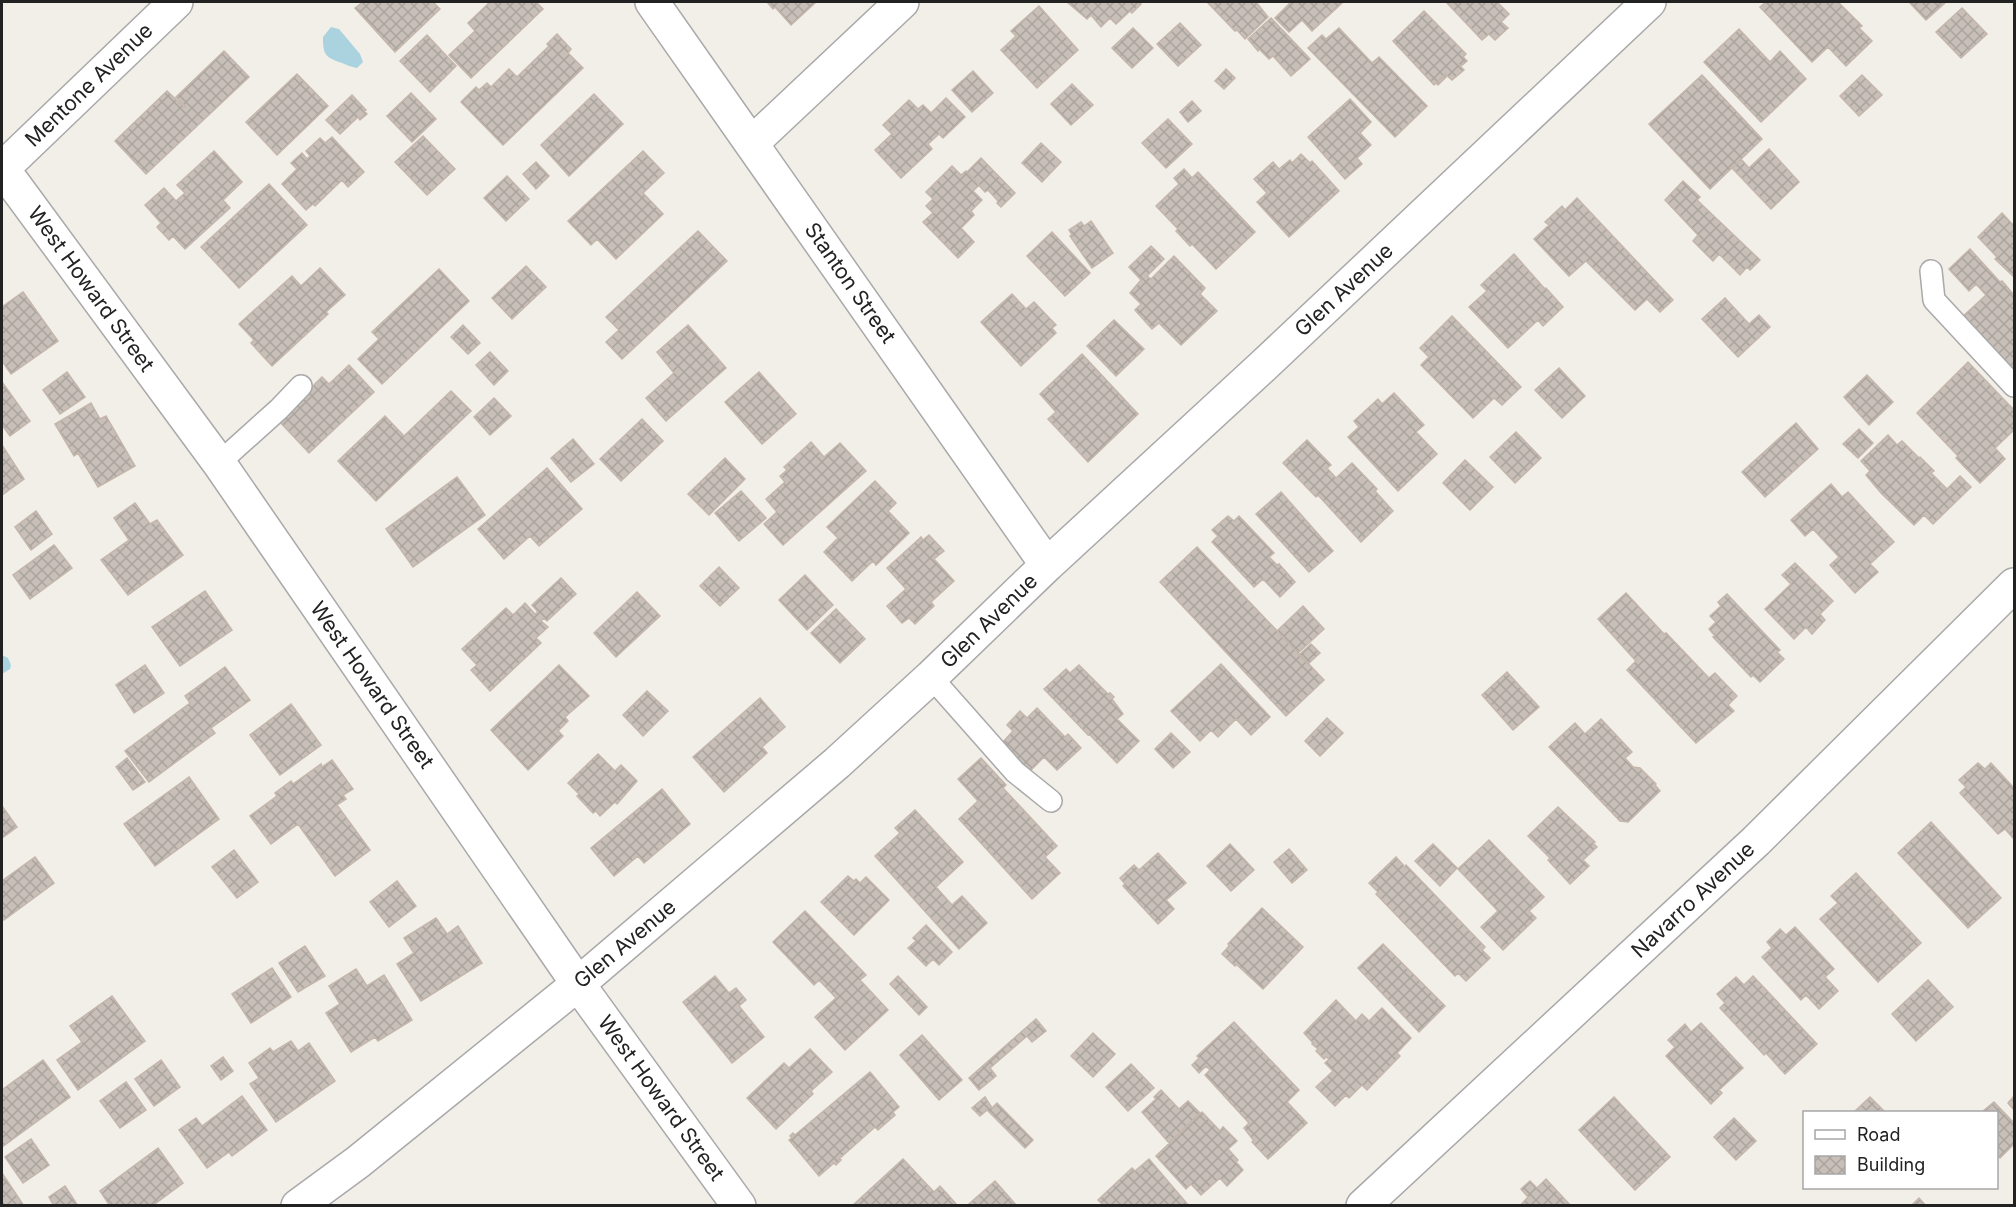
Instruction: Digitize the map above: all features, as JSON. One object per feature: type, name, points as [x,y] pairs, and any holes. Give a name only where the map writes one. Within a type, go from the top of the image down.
[{"type":"street","name":"Mentone Avenue","points":[[2,168],[176,2]]},
{"type":"street","name":"Stanton Street","points":[[652,2],[1047,565]]},
{"type":"street","points":[[752,143],[902,2]]},
{"type":"street","name":"Glen Avenue","points":[[298,1206],[357,1162],[578,984],[837,763],[1649,2]]},
{"type":"street","name":"West Howard Street","points":[[2,168],[219,463],[578,984],[739,1206]]},
{"type":"street","name":"Navarro Avenue","points":[[1363,1206],[1756,842],[2014,585]]},
{"type":"lane","points":[[1931,271],[1934,300],[2014,386]]},
{"type":"lane","points":[[219,463],[301,386]]},
{"type":"lane","points":[[931,677],[1015,772],[1051,801]]},
{"type":"water","points":[[331,27],[339,29],[360,54],[363,62],[357,68],[336,61],[326,54],[323,37]]},
{"type":"water","points":[[2,655],[8,658],[11,665],[10,669],[2,674]]},
{"type":"building","points":[[363,2],[433,2],[440,9],[395,52],[355,8]]},
{"type":"building","points":[[490,2],[536,2],[543,9],[471,78],[449,55],[475,31],[468,23]]},
{"type":"building","points":[[767,2],[816,2],[791,25],[775,7],[773,9]]},
{"type":"building","points":[[1067,2],[1139,2],[1141,4],[1116,24],[1110,18],[1101,27],[1091,15],[1087,19]]},
{"type":"building","points":[[1207,2],[1256,2],[1268,17],[1245,39]]},
{"type":"building","points":[[1291,2],[1343,2],[1312,31],[1302,20],[1289,32],[1275,18]]},
{"type":"building","points":[[1446,2],[1497,2],[1509,14],[1501,22],[1508,28],[1495,40],[1489,34],[1482,40]]},
{"type":"building","points":[[1766,2],[1838,2],[1862,26],[1859,28],[1872,41],[1846,66],[1828,47],[1812,62],[1760,7]]},
{"type":"building","points":[[1909,2],[1946,2],[1926,20]]},
{"type":"building","points":[[1039,6],[1078,50],[1037,88],[1001,50],[1016,36],[1011,31]]},
{"type":"building","points":[[1962,8],[1987,34],[1961,58],[1936,32]]},
{"type":"building","points":[[1424,11],[1466,54],[1463,57],[1467,61],[1461,66],[1457,63],[1464,70],[1452,80],[1445,74],[1434,85],[1393,41]]},
{"type":"building","points":[[1271,18],[1310,59],[1291,76],[1273,56],[1269,59],[1248,39]]},
{"type":"building","points":[[1180,23],[1201,45],[1178,66],[1157,44]]},
{"type":"building","points":[[1133,28],[1153,48],[1132,68],[1112,48]]},
{"type":"building","points":[[1339,28],[1372,63],[1379,57],[1427,106],[1395,137],[1308,48],[1322,35],[1326,39]]},
{"type":"building","points":[[1739,29],[1770,62],[1780,51],[1806,79],[1761,122],[1704,62]]},
{"type":"building","points":[[557,34],[571,49],[568,53],[583,68],[503,145],[461,102],[476,87],[479,90],[487,83],[491,87],[509,69],[517,77],[549,46],[547,44]]},
{"type":"building","points":[[427,35],[456,66],[430,92],[400,61]]},
{"type":"building","points":[[224,51],[249,77],[146,174],[115,141],[167,91],[184,107],[176,97]]},
{"type":"building","points":[[1226,69],[1235,78],[1224,89],[1215,81]]},
{"type":"building","points":[[973,71],[993,93],[972,112],[952,90]]},
{"type":"building","points":[[297,74],[328,106],[277,155],[246,122]]},
{"type":"building","points":[[1445,75],[1446,77],[1438,85],[1436,83]]},
{"type":"building","points":[[1702,75],[1762,139],[1710,189],[1649,124]]},
{"type":"building","points":[[1862,75],[1882,95],[1859,116],[1840,96]]},
{"type":"building","points":[[1072,84],[1093,105],[1071,125],[1051,104]]},
{"type":"building","points":[[411,93],[436,119],[412,142],[387,116]]},
{"type":"building","points":[[594,94],[623,124],[569,176],[541,145]]},
{"type":"building","points":[[352,95],[367,114],[360,120],[358,117],[340,134],[326,120]]},
{"type":"building","points":[[946,98],[965,117],[943,138],[939,134],[928,144],[932,149],[901,178],[875,150],[892,134],[883,125],[909,100],[918,109],[923,105],[931,113]]},
{"type":"building","points":[[1350,99],[1371,122],[1360,133],[1371,145],[1357,158],[1362,164],[1345,179],[1308,137]]},
{"type":"building","points":[[1192,101],[1201,111],[1188,122],[1180,112]]},
{"type":"building","points":[[1168,119],[1192,144],[1166,168],[1142,143]]},
{"type":"building","points":[[423,136],[455,169],[427,195],[395,162]]},
{"type":"building","points":[[332,137],[364,172],[348,187],[342,180],[315,206],[313,204],[306,210],[282,184],[297,169],[291,163],[302,153],[307,159],[310,156],[306,151],[320,138],[325,143]]},
{"type":"building","points":[[1041,143],[1061,162],[1042,182],[1022,163]]},
{"type":"building","points":[[1769,149],[1799,182],[1771,209],[1732,168],[1741,159],[1749,168]]},
{"type":"building","points":[[214,151],[242,182],[223,200],[230,208],[185,249],[173,236],[169,240],[157,227],[161,223],[145,205],[164,188],[176,201],[185,193],[177,185]]},
{"type":"building","points":[[643,151],[664,173],[643,193],[663,214],[616,259],[597,239],[591,245],[568,221]]},
{"type":"building","points":[[1301,154],[1310,163],[1312,161],[1339,191],[1289,237],[1257,202],[1267,193],[1254,179],[1273,162],[1279,169],[1290,160],[1292,163]]},
{"type":"building","points":[[981,158],[1015,193],[1001,207],[988,190],[985,192],[967,172]]},
{"type":"building","points":[[536,162],[549,176],[536,189],[523,174]]},
{"type":"building","points":[[952,166],[961,175],[966,171],[979,185],[973,191],[982,200],[971,211],[974,215],[961,228],[974,242],[958,258],[923,222],[933,213],[926,206],[933,199],[926,192]]},
{"type":"building","points":[[1184,169],[1192,178],[1198,172],[1255,232],[1216,269],[1192,244],[1190,246],[1176,231],[1178,229],[1156,206],[1179,184],[1174,178]]},
{"type":"building","points":[[507,176],[529,199],[506,221],[484,198]]},
{"type":"building","points":[[1683,181],[1700,197],[1697,200],[1760,260],[1750,270],[1747,267],[1740,275],[1719,254],[1713,261],[1693,241],[1698,235],[1665,200]]},
{"type":"building","points":[[269,184],[307,225],[239,288],[201,247]]},
{"type":"building","points":[[1577,198],[1673,300],[1660,312],[1647,299],[1635,310],[1586,261],[1569,276],[1534,239],[1549,225],[1545,222],[1562,206],[1565,210]]},
{"type":"building","points":[[2002,213],[2014,226],[2013,276],[1995,259],[1997,257],[1978,237]]},
{"type":"building","points":[[1091,221],[1113,253],[1092,268],[1070,236],[1072,235],[1069,230],[1081,222],[1084,226]]},
{"type":"building","points":[[698,231],[727,261],[622,359],[606,342],[619,330],[606,317]]},
{"type":"building","points":[[1052,232],[1090,273],[1065,296],[1027,256]]},
{"type":"building","points":[[1151,246],[1164,259],[1147,276],[1151,279],[1174,256],[1205,288],[1200,294],[1217,311],[1181,345],[1159,323],[1152,329],[1135,310],[1141,304],[1130,293],[1141,280],[1129,267]]},
{"type":"building","points":[[1970,249],[2014,295],[2014,379],[1960,319],[1986,295],[1976,284],[1969,291],[1949,269]]},
{"type":"building","points":[[1514,254],[1563,307],[1543,326],[1538,320],[1508,348],[1469,307],[1487,291],[1481,285]]},
{"type":"building","points":[[526,266],[546,287],[512,319],[492,298]]},
{"type":"building","points":[[320,268],[345,295],[272,366],[251,343],[254,340],[239,324],[292,276],[301,286]]},
{"type":"building","points":[[439,269],[469,301],[382,384],[358,359],[379,339],[372,332]]},
{"type":"building","points":[[23,292],[58,341],[11,374],[2,361],[2,307]]},
{"type":"building","points":[[1012,294],[1026,309],[1034,302],[1056,325],[1052,328],[1056,333],[1021,366],[981,322]]},
{"type":"building","points":[[1725,298],[1749,324],[1759,315],[1770,327],[1738,357],[1702,319]]},
{"type":"building","points":[[1452,316],[1521,387],[1502,405],[1494,398],[1473,418],[1421,365],[1429,357],[1420,348]]},
{"type":"building","points":[[1114,320],[1144,349],[1116,376],[1087,346]]},
{"type":"building","points":[[463,325],[480,343],[468,354],[451,337]]},
{"type":"building","points":[[688,325],[726,368],[666,421],[646,398],[674,373],[657,352]]},
{"type":"building","points":[[490,352],[508,371],[494,385],[476,365]]},
{"type":"building","points":[[1082,354],[1138,414],[1088,462],[1048,419],[1056,412],[1040,394]]},
{"type":"building","points":[[1968,362],[2014,410],[2014,430],[1995,448],[2005,459],[1980,483],[1917,413]]},
{"type":"building","points":[[349,365],[374,392],[309,453],[278,420],[322,377],[329,384]]},
{"type":"building","points":[[1559,368],[1585,396],[1562,418],[1535,390]]},
{"type":"building","points":[[67,372],[85,397],[60,414],[43,390]]},
{"type":"building","points":[[759,372],[796,414],[762,444],[725,402]]},
{"type":"building","points":[[1867,375],[1893,402],[1869,425],[1844,397]]},
{"type":"building","points":[[2,382],[30,421],[10,436],[2,425]]},
{"type":"building","points":[[451,391],[471,411],[376,501],[338,461],[385,416],[404,436]]},
{"type":"building","points":[[1394,393],[1424,425],[1416,432],[1437,454],[1398,491],[1348,437],[1359,427],[1354,421],[1378,399],[1382,404]]},
{"type":"building","points":[[494,398],[511,416],[490,435],[474,417]]},
{"type":"building","points":[[91,403],[100,419],[106,416],[135,466],[98,487],[78,453],[74,456],[55,424]]},
{"type":"building","points":[[642,419],[663,441],[621,481],[600,459]]},
{"type":"building","points":[[1796,423],[1818,449],[1765,497],[1742,472]]},
{"type":"building","points":[[1859,429],[1873,443],[1858,458],[1843,444]]},
{"type":"building","points":[[1516,432],[1541,458],[1515,483],[1490,457]]},
{"type":"building","points":[[1888,435],[1897,445],[1902,441],[1920,457],[1934,471],[1931,473],[1947,489],[1960,476],[1971,487],[1933,524],[1924,515],[1914,525],[1866,475],[1870,471],[1861,461]]},
{"type":"building","points":[[573,439],[594,464],[571,482],[551,458]]},
{"type":"building","points":[[1307,440],[1331,465],[1327,468],[1336,478],[1352,463],[1377,489],[1375,491],[1393,511],[1361,542],[1318,495],[1316,497],[1283,463]]},
{"type":"building","points":[[811,442],[824,457],[840,443],[866,471],[783,545],[764,524],[777,512],[766,499],[785,482],[780,476],[787,470],[784,467]]},
{"type":"building","points":[[2,445],[24,479],[2,495]]},
{"type":"building","points":[[725,458],[745,479],[709,515],[688,494]]},
{"type":"building","points":[[1465,460],[1493,487],[1470,510],[1443,483]]},
{"type":"building","points":[[547,468],[582,509],[539,546],[530,536],[504,559],[478,529]]},
{"type":"building","points":[[457,477],[485,515],[413,567],[386,529]]},
{"type":"building","points":[[875,481],[896,503],[888,511],[909,533],[876,565],[873,561],[852,581],[824,552],[838,538],[827,527]]},
{"type":"building","points":[[1831,484],[1842,497],[1848,492],[1894,542],[1870,564],[1878,572],[1855,593],[1830,565],[1839,557],[1813,529],[1805,536],[1791,520]]},
{"type":"building","points":[[741,491],[766,518],[739,541],[715,513]]},
{"type":"building","points":[[1281,492],[1333,551],[1309,572],[1256,514]]},
{"type":"building","points":[[135,503],[150,524],[157,520],[183,555],[128,595],[101,560],[129,540],[114,518]]},
{"type":"building","points":[[36,511],[52,534],[31,550],[15,527]]},
{"type":"building","points":[[1228,516],[1234,521],[1239,516],[1274,553],[1269,557],[1277,565],[1279,564],[1295,582],[1280,597],[1263,579],[1254,587],[1212,542],[1218,536],[1212,530]]},
{"type":"building","points":[[929,535],[944,551],[934,559],[954,581],[931,602],[934,606],[915,624],[909,618],[902,623],[887,606],[906,589],[887,568],[921,537],[923,540]]},
{"type":"building","points":[[54,545],[72,568],[30,599],[13,575]]},
{"type":"building","points":[[1197,547],[1324,680],[1286,716],[1160,582]]},
{"type":"building","points":[[1795,563],[1833,601],[1820,614],[1825,620],[1812,634],[1806,627],[1794,639],[1765,609],[1791,584],[1782,575]]},
{"type":"building","points":[[719,567],[739,588],[720,606],[700,586]]},
{"type":"building","points":[[805,575],[833,605],[807,630],[779,600]]},
{"type":"building","points":[[561,578],[576,594],[547,621],[544,618],[541,621],[548,627],[536,638],[541,643],[490,691],[471,670],[477,665],[462,649],[506,608],[513,615],[525,603],[535,614],[538,612],[532,605]]},
{"type":"building","points":[[205,591],[232,630],[180,666],[152,627]]},
{"type":"building","points":[[637,592],[660,616],[616,657],[594,633]]},
{"type":"building","points":[[1626,593],[1709,678],[1715,673],[1737,696],[1728,705],[1734,711],[1696,743],[1627,670],[1636,661],[1598,619]]},
{"type":"building","points":[[1727,594],[1780,650],[1777,652],[1784,659],[1760,682],[1753,675],[1751,677],[1713,637],[1715,636],[1709,629],[1716,622],[1710,616],[1721,606],[1718,602]]},
{"type":"building","points":[[1303,606],[1324,629],[1298,653],[1277,631]]},
{"type":"building","points":[[836,609],[865,639],[840,663],[811,633]]},
{"type":"building","points":[[1311,644],[1320,653],[1308,664],[1299,655]]},
{"type":"building","points":[[1221,664],[1270,717],[1251,735],[1236,719],[1218,737],[1211,730],[1200,741],[1171,711]]},
{"type":"building","points":[[145,665],[164,693],[134,713],[116,685]]},
{"type":"building","points":[[559,665],[589,696],[565,717],[568,721],[558,731],[563,736],[528,770],[491,730]]},
{"type":"building","points":[[1079,665],[1108,694],[1114,697],[1112,699],[1123,714],[1117,719],[1139,741],[1117,763],[1044,689],[1066,669],[1070,673]]},
{"type":"building","points":[[225,667],[250,700],[211,728],[215,733],[149,782],[125,751],[190,703],[185,696]]},
{"type":"building","points":[[1507,672],[1539,707],[1513,730],[1482,695]]},
{"type":"building","points":[[647,691],[668,711],[643,736],[623,715]]},
{"type":"building","points":[[760,698],[785,727],[762,747],[767,753],[724,792],[693,757]]},
{"type":"building","points":[[291,704],[321,745],[280,775],[250,735]]},
{"type":"building","points":[[1037,708],[1065,737],[1068,734],[1081,748],[1057,770],[1044,757],[1030,771],[1025,766],[1022,768],[1002,743],[1013,731],[1007,725],[1020,711],[1027,718]]},
{"type":"building","points":[[1327,718],[1343,733],[1320,756],[1305,741]]},
{"type":"building","points":[[1601,719],[1632,752],[1625,758],[1633,767],[1640,768],[1660,791],[1628,822],[1620,821],[1549,747],[1575,723],[1585,734]]},
{"type":"building","points":[[1171,733],[1190,752],[1173,768],[1155,749]]},
{"type":"building","points":[[598,754],[615,771],[621,765],[637,781],[617,804],[615,802],[600,816],[596,811],[593,813],[568,783]]},
{"type":"building","points":[[127,758],[145,782],[133,790],[116,767]]},
{"type":"building","points":[[981,758],[1006,785],[1003,788],[1057,846],[1045,857],[1060,873],[1032,899],[959,819],[978,801],[958,779]]},
{"type":"building","points":[[332,760],[353,789],[343,795],[346,799],[337,805],[370,850],[335,876],[298,824],[271,844],[250,816],[277,796],[275,793],[291,781],[293,784],[321,764],[322,767]]},
{"type":"building","points":[[1978,763],[1985,769],[1991,763],[2014,788],[2014,839],[2005,829],[1998,834],[1960,793],[1966,787],[1959,780]]},
{"type":"building","points":[[189,777],[219,819],[155,866],[124,824]]},
{"type":"building","points":[[662,789],[690,824],[644,863],[638,856],[614,876],[591,848]]},
{"type":"building","points":[[2,806],[17,827],[2,838]]},
{"type":"building","points":[[1558,807],[1595,842],[1593,843],[1597,847],[1583,860],[1589,866],[1570,884],[1548,860],[1550,858],[1528,836]]},
{"type":"building","points":[[915,810],[963,862],[936,887],[952,905],[962,896],[987,923],[959,949],[875,856],[900,833],[895,828]]},
{"type":"building","points":[[1931,822],[2001,898],[1968,928],[1898,853]]},
{"type":"building","points":[[1489,840],[1544,897],[1529,911],[1536,918],[1503,950],[1481,927],[1498,911],[1458,869]]},
{"type":"building","points":[[1230,844],[1254,870],[1231,891],[1207,866]]},
{"type":"building","points":[[1433,844],[1457,868],[1440,886],[1415,861]]},
{"type":"building","points":[[1289,849],[1307,870],[1292,883],[1274,862]]},
{"type":"building","points":[[234,850],[258,882],[237,898],[212,867]]},
{"type":"building","points":[[1158,853],[1186,883],[1166,900],[1174,909],[1158,924],[1123,886],[1125,884],[1120,878],[1134,865],[1139,870]]},
{"type":"building","points":[[35,857],[54,883],[4,920],[2,917],[2,881]]},
{"type":"building","points":[[1396,857],[1485,947],[1482,950],[1490,958],[1466,981],[1458,973],[1455,976],[1376,894],[1378,892],[1369,883]]},
{"type":"building","points":[[1856,873],[1921,943],[1878,982],[1820,919],[1838,903],[1831,896]]},
{"type":"building","points":[[848,876],[860,883],[866,877],[889,900],[854,935],[821,902]]},
{"type":"building","points":[[397,881],[416,906],[389,927],[370,902]]},
{"type":"building","points":[[1262,908],[1303,947],[1263,989],[1222,954],[1229,946],[1228,944]]},
{"type":"building","points":[[805,911],[866,975],[860,980],[888,1010],[845,1050],[815,1017],[836,998],[819,980],[814,985],[773,942]]},
{"type":"building","points":[[436,918],[447,934],[458,926],[482,963],[421,1001],[397,964],[414,953],[404,938]]},
{"type":"building","points":[[926,925],[952,952],[939,965],[933,959],[926,966],[908,948],[916,941],[913,938]]},
{"type":"building","points":[[1795,927],[1834,969],[1825,977],[1838,991],[1819,1009],[1806,995],[1801,1000],[1762,957],[1772,948],[1767,942],[1780,929],[1786,935]]},
{"type":"building","points":[[1383,944],[1445,1006],[1419,1032],[1358,968]]},
{"type":"building","points":[[305,946],[325,976],[298,992],[279,963]]},
{"type":"building","points":[[272,968],[291,997],[251,1023],[232,994]]},
{"type":"building","points":[[356,969],[367,986],[384,975],[412,1020],[378,1041],[375,1037],[351,1052],[326,1013],[340,1004],[329,986]]},
{"type":"building","points":[[715,976],[729,993],[736,988],[746,1000],[739,1006],[764,1037],[732,1063],[683,1002]]},
{"type":"building","points":[[898,976],[927,1007],[919,1015],[890,984]]},
{"type":"building","points":[[1753,976],[1817,1044],[1785,1074],[1720,1008],[1725,1003],[1717,994],[1736,977],[1744,985]]},
{"type":"building","points":[[1928,980],[1953,1007],[1916,1041],[1892,1014]]},
{"type":"building","points":[[112,996],[145,1041],[78,1090],[57,1060],[82,1042],[70,1026]]},
{"type":"building","points":[[1336,1000],[1356,1021],[1362,1014],[1369,1021],[1382,1008],[1411,1038],[1397,1053],[1400,1056],[1367,1090],[1362,1085],[1349,1098],[1346,1095],[1335,1106],[1316,1087],[1333,1071],[1325,1063],[1329,1059],[1326,1057],[1324,1059],[1316,1051],[1318,1049],[1304,1033]]},
{"type":"building","points":[[1036,1019],[1046,1031],[1032,1042],[1027,1036],[990,1068],[996,1076],[979,1090],[969,1078]]},
{"type":"building","points":[[1234,1022],[1299,1090],[1287,1102],[1307,1123],[1268,1159],[1252,1142],[1254,1141],[1244,1128],[1249,1123],[1205,1075],[1210,1070],[1206,1066],[1199,1073],[1192,1065],[1199,1058],[1197,1056]]},
{"type":"building","points":[[1701,1023],[1743,1068],[1719,1090],[1722,1093],[1711,1104],[1666,1056],[1675,1047],[1668,1040],[1685,1024],[1691,1032]]},
{"type":"building","points":[[1093,1033],[1115,1054],[1093,1077],[1071,1056]]},
{"type":"building","points":[[922,1035],[962,1080],[939,1100],[900,1055]]},
{"type":"building","points":[[291,1041],[298,1051],[309,1043],[335,1081],[276,1122],[250,1084],[259,1078],[249,1063],[270,1048],[273,1052]]},
{"type":"building","points":[[810,1049],[832,1072],[811,1091],[813,1094],[776,1129],[747,1098],[784,1063],[789,1068]]},
{"type":"building","points":[[223,1057],[233,1071],[221,1080],[211,1066]]},
{"type":"building","points":[[43,1060],[70,1097],[2,1147],[2,1090]]},
{"type":"building","points":[[161,1060],[180,1087],[154,1106],[135,1079]]},
{"type":"building","points":[[1131,1064],[1154,1088],[1128,1111],[1106,1087]]},
{"type":"building","points":[[870,1072],[899,1107],[893,1112],[895,1115],[878,1130],[875,1127],[839,1159],[841,1160],[836,1165],[834,1163],[819,1176],[789,1140],[792,1138],[790,1136],[793,1133],[795,1135]]},
{"type":"building","points":[[126,1082],[146,1110],[120,1128],[100,1101]]},
{"type":"building","points":[[1161,1090],[1179,1109],[1188,1101],[1200,1113],[1169,1143],[1142,1112],[1156,1099],[1154,1097]]},
{"type":"building","points":[[242,1096],[267,1130],[232,1156],[229,1152],[207,1168],[179,1130],[196,1118],[202,1126]]},
{"type":"building","points":[[2014,1096],[2014,1110],[2008,1103]]},
{"type":"building","points":[[985,1097],[992,1108],[997,1103],[1033,1140],[1025,1148],[987,1110],[980,1116],[972,1108]]},
{"type":"building","points":[[1614,1097],[1670,1157],[1635,1190],[1579,1130]]},
{"type":"building","points":[[1870,1097],[1884,1111],[1855,1111]]},
{"type":"building","points":[[1994,1102],[2014,1123],[2014,1144],[2000,1158],[1998,1156],[1998,1111],[1983,1111]]},
{"type":"building","points":[[1202,1112],[1220,1131],[1223,1127],[1237,1141],[1228,1149],[1243,1170],[1227,1186],[1220,1178],[1201,1195],[1191,1184],[1186,1189],[1156,1156]]},
{"type":"building","points":[[1734,1118],[1756,1141],[1736,1160],[1714,1137]]},
{"type":"building","points":[[31,1139],[49,1165],[23,1183],[5,1157]]},
{"type":"building","points":[[158,1148],[183,1183],[152,1206],[110,1206],[100,1191]]},
{"type":"building","points":[[903,1159],[934,1192],[940,1186],[958,1206],[852,1206]]},
{"type":"building","points":[[1149,1159],[1189,1206],[1104,1206],[1098,1200],[1132,1168],[1135,1171]]},
{"type":"building","points":[[2,1173],[24,1206],[2,1206]]},
{"type":"building","points":[[1546,1179],[1571,1206],[1520,1206],[1528,1197],[1521,1189],[1530,1181],[1537,1188]]},
{"type":"building","points":[[995,1181],[1017,1206],[970,1206],[969,1204]]},
{"type":"building","points":[[65,1186],[78,1206],[54,1206],[49,1197]]},
{"type":"building","points":[[1919,1198],[1926,1206],[1911,1206]]}]
